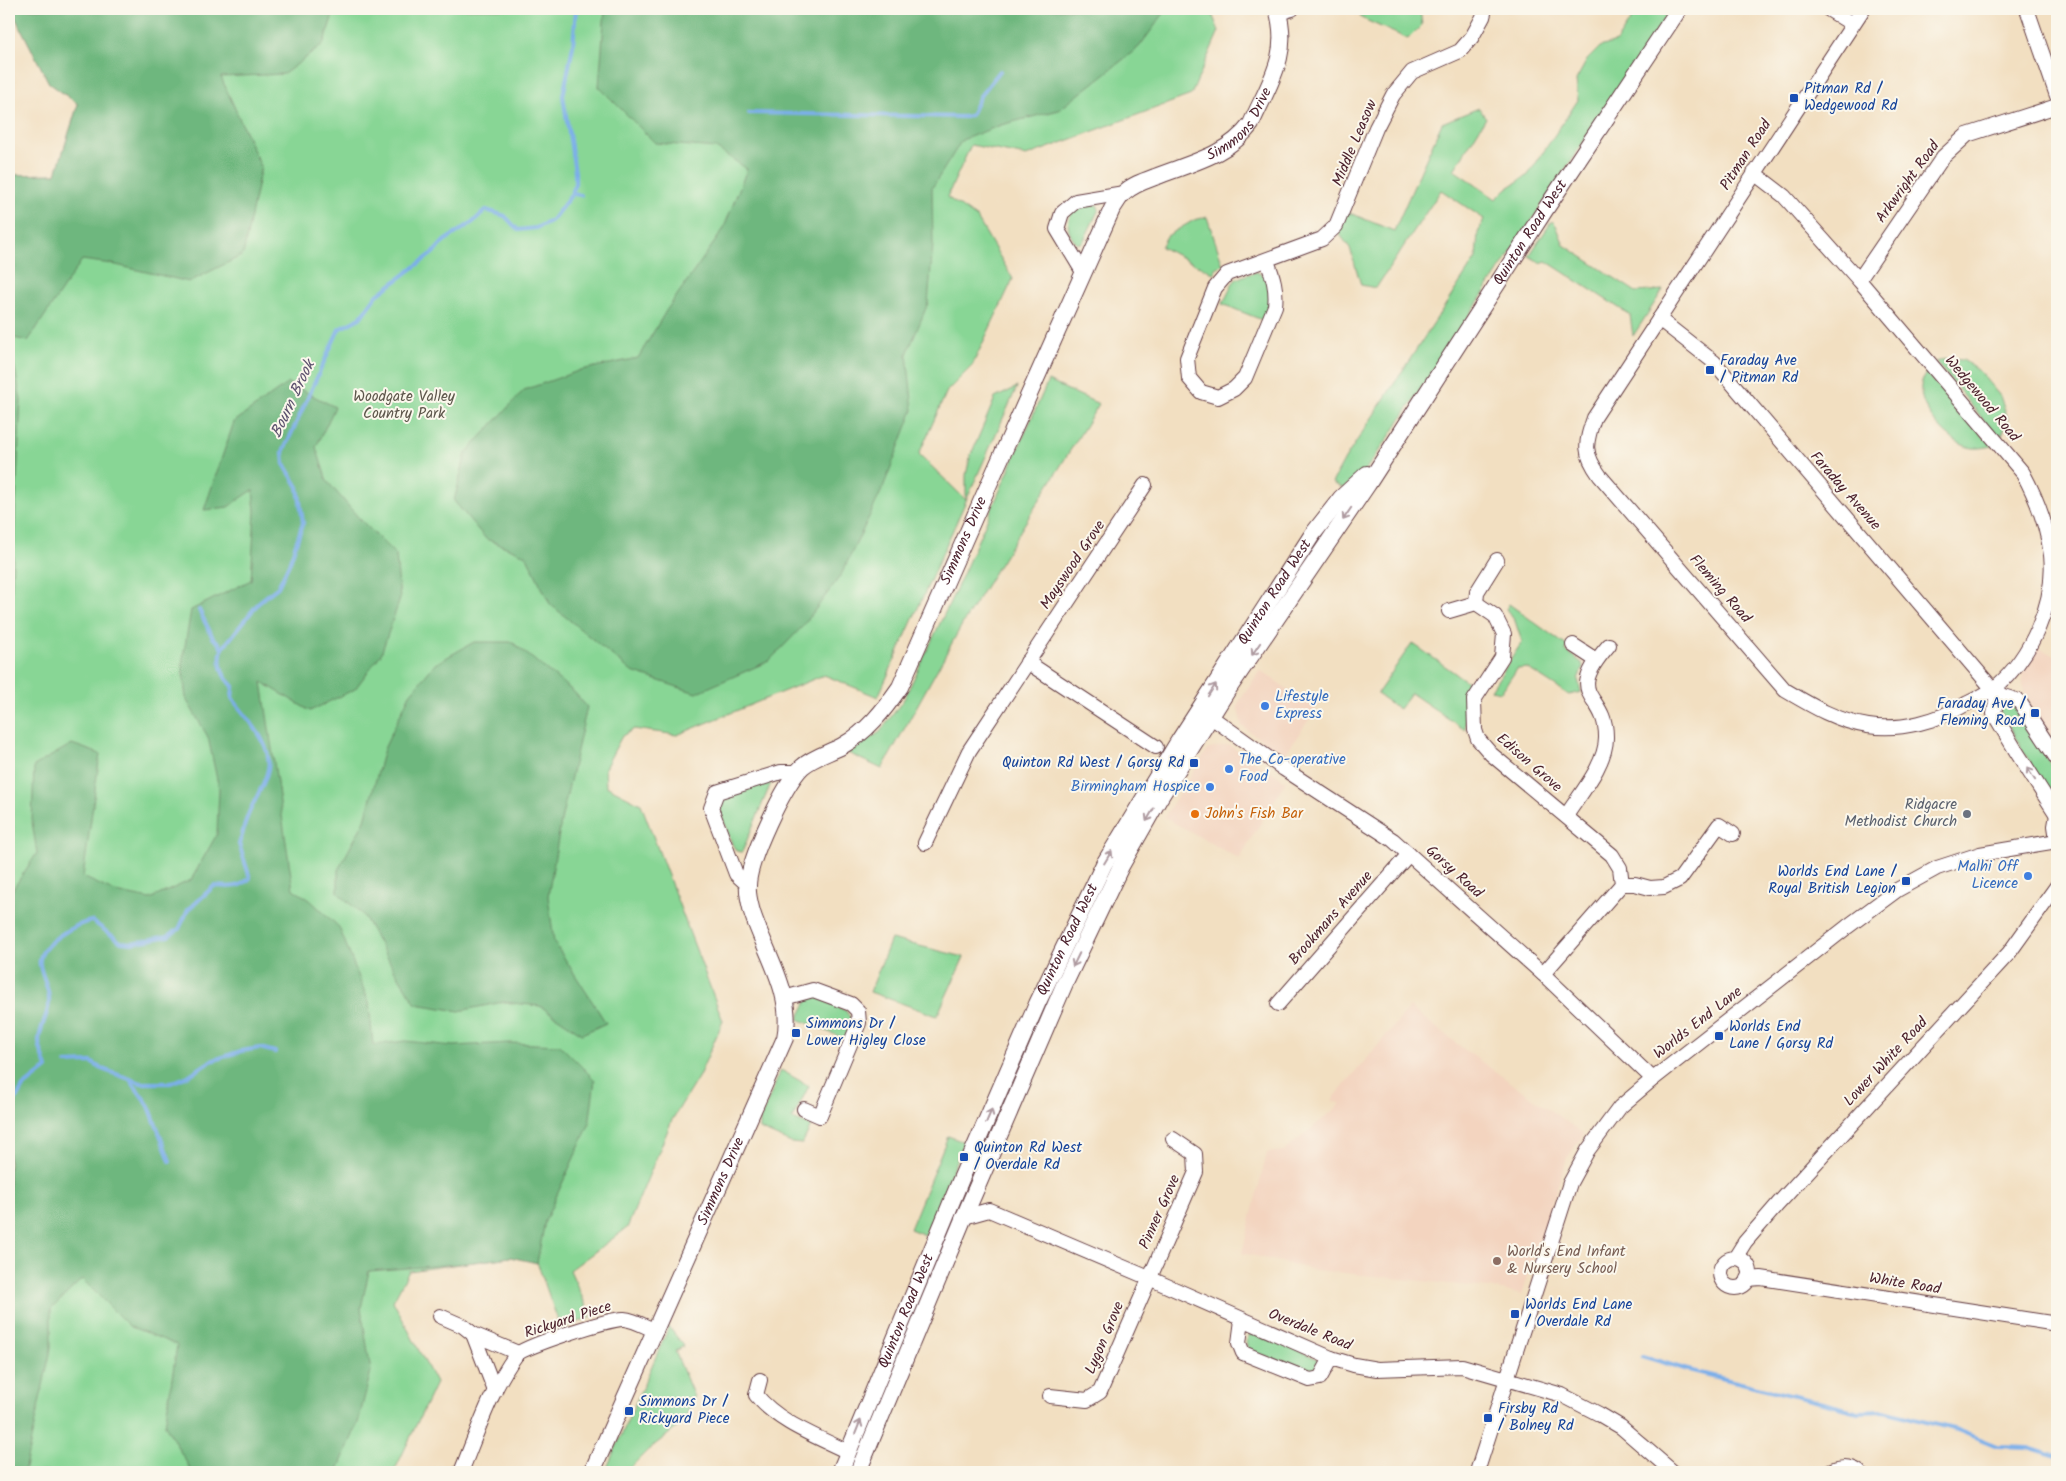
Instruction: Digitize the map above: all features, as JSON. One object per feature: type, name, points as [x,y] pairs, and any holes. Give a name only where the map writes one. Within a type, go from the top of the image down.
[{"type":"street","name":"Middle Leasow","points":[[1267,261],[1274,278],[1277,294],[1275,306],[1245,378],[1234,390],[1218,397],[1201,392],[1189,378],[1187,358],[1215,288],[1227,274],[1267,261],[1322,239],[1336,226],[1376,128],[1393,95],[1412,72],[1460,50],[1472,37],[1485,9]]},
{"type":"street","name":"Quinton Road West","points":[[858,1472],[964,1217],[1065,983],[1117,874],[1182,762],[1211,717],[1384,459],[1678,9]]},
{"type":"street","points":[[1828,9],[1852,24]]},
{"type":"street","name":"Pitman Road","points":[[1658,319],[1863,9]]},
{"type":"street","points":[[2027,9],[2057,96]]},
{"type":"street","name":"Simmons Drive","points":[[1083,272],[1057,229],[1062,213],[1076,201],[1124,193],[1141,182],[1216,154],[1233,144],[1251,124],[1280,60],[1283,41],[1282,10]]},
{"type":"street","name":"Arkwright Road","points":[[1859,280],[1943,156],[1967,136],[2057,106]]},
{"type":"street","name":"Wedgewood Road","points":[[1754,173],[1784,196],[1859,280],[2023,473],[2037,500],[2045,524],[2051,557],[2049,592],[2039,625],[2025,652],[1996,691]]},
{"type":"street","name":"Simmons Drive","points":[[592,1472],[785,1038],[788,1024],[784,998],[753,913],[748,885],[754,856],[782,795],[797,772],[814,759],[859,735],[882,711],[900,687],[1104,225],[1124,193]]},
{"type":"street","name":"Fleming Road","points":[[1658,319],[1594,418],[1587,436],[1589,461],[1786,690],[1818,710],[1846,720],[1868,726],[1894,728],[1924,722],[1953,712],[1996,691]]},
{"type":"street","name":"Faraday Avenue","points":[[1658,319],[1714,362],[1996,691],[2019,701],[2057,759]]},
{"type":"street","name":"Quinton Road West","points":[[840,1472],[961,1179],[1052,970],[1104,864],[1180,739],[1312,535],[1341,498],[1384,459]]},
{"type":"street","name":"Mayswood Grove","points":[[925,843],[969,751],[1145,485]]},
{"type":"street","points":[[1449,611],[1476,603],[1477,592],[1497,560]]},
{"type":"street","name":"Edison Grove","points":[[1476,603],[1496,616],[1504,634],[1502,657],[1474,700],[1475,730],[1478,739],[1491,754],[1612,855],[1620,868],[1622,884]]},
{"type":"street","points":[[1573,645],[1596,660]]},
{"type":"street","name":"Edison Grove","points":[[1566,816],[1603,758],[1606,739],[1604,721],[1589,696],[1586,682],[1596,660],[1609,645]]},
{"type":"street","points":[[1027,662],[1156,747]]},
{"type":"street","points":[[1996,691],[1994,714],[2057,815],[2055,826],[2057,840]]},
{"type":"street","points":[[1190,724],[1197,723],[1205,713],[1211,717]]},
{"type":"street","name":"Gorsy Road","points":[[1211,717],[1284,769],[1393,840],[1543,974],[1652,1079]]},
{"type":"street","points":[[1156,747],[1180,739]]},
{"type":"street","points":[[1156,747],[1157,776],[1165,781],[1176,765],[1182,762]]},
{"type":"street","name":"Simmons Drive","points":[[748,885],[736,874],[711,808],[717,792],[781,772],[797,772]]},
{"type":"street","points":[[1543,974],[1622,884],[1635,884],[1650,888],[1664,887],[1680,879],[1719,825],[1733,834]]},
{"type":"street","name":"Worlds End Lane","points":[[1478,1472],[1570,1183],[1584,1157],[1614,1115],[1652,1079],[1897,890],[1937,868],[1980,854],[2057,840]]},
{"type":"street","name":"Brookmans Avenue","points":[[1278,1004],[1409,854]]},
{"type":"street","name":"Lower White Road","points":[[1735,1258],[1745,1242],[1778,1204],[2009,952],[2057,886]]},
{"type":"street","points":[[784,998],[814,990],[850,1004],[858,1011],[859,1023],[820,1116],[804,1109]]},
{"type":"street","name":"Pinner Grove","points":[[1149,1278],[1196,1172],[1194,1154],[1173,1139]]},
{"type":"street","points":[[949,1211],[964,1217],[989,1210],[982,1199],[978,1186],[961,1179]]},
{"type":"street","name":"Overdale Road","points":[[989,1210],[1242,1320],[1354,1366],[1377,1369],[1462,1366],[1562,1395],[1600,1414],[1627,1432],[1673,1472]]},
{"type":"street","name":"White Road","points":[[1735,1258],[1730,1258],[1723,1264],[1720,1273],[1726,1285],[1736,1288],[1745,1284],[1748,1279],[1761,1278],[2057,1324]]},
{"type":"street","points":[[1735,1258],[1744,1261],[1748,1265],[1750,1275],[1748,1279]]},
{"type":"street","name":"Lygon Grove","points":[[1050,1396],[1087,1400],[1100,1392],[1149,1278]]},
{"type":"street","name":"Rickyard Piece","points":[[440,1316],[463,1326],[473,1334],[518,1353]]},
{"type":"street","name":"Rickyard Piece","points":[[461,1472],[495,1391],[518,1353],[570,1333],[620,1319],[634,1322],[656,1331]]},
{"type":"street","points":[[1242,1320],[1238,1343],[1243,1353],[1310,1380],[1320,1378],[1331,1358]]},
{"type":"street","points":[[473,1334],[495,1391]]},
{"type":"street","points":[[760,1380],[756,1395],[766,1407],[784,1420],[848,1452]]},
{"type":"street","points":[[1828,1472],[1836,1467],[1848,1467],[1859,1472]]},
{"type":"shaded area","points":[[2037,647],[2057,657],[2057,745],[2024,694],[2022,673]]},
{"type":"shaded area","points":[[1260,670],[1296,695],[1322,700],[1284,756],[1242,726],[1237,705]]},
{"type":"shaded area","points":[[1229,745],[1286,781],[1239,859],[1164,817],[1208,749]]},
{"type":"shaded area","points":[[1410,1007],[1469,1053],[1584,1134],[1567,1158],[1521,1295],[1498,1289],[1315,1270],[1242,1253],[1267,1153],[1284,1151],[1341,1104],[1332,1100]]},
{"type":"green space","name":"Woodgate Valley Country Park","points":[[11,9],[1210,9],[1219,31],[1191,95],[1026,156],[971,145],[947,197],[977,218],[1013,279],[972,366],[947,391],[919,454],[966,500],[966,475],[970,457],[995,398],[1017,387],[878,697],[824,675],[677,735],[634,729],[622,736],[605,768],[606,786],[641,804],[723,1021],[699,1076],[672,1120],[627,1228],[570,1270],[591,1317],[561,1329],[537,1262],[510,1257],[409,1271],[393,1301],[436,1383],[394,1472],[9,1472],[9,175],[56,174],[78,104],[49,83]]},
{"type":"green space","points":[[11,9],[335,9],[323,45],[284,74],[221,77],[261,167],[243,255],[189,282],[112,264],[82,260],[28,341],[9,337],[9,175],[56,174],[78,104],[49,83]]},
{"type":"green space","points":[[605,9],[1167,9],[1139,47],[1059,110],[1001,125],[962,140],[932,188],[933,244],[928,303],[907,354],[913,410],[882,490],[841,575],[803,626],[769,661],[696,693],[632,672],[550,604],[526,555],[486,539],[454,501],[466,453],[524,390],[581,370],[638,358],[666,311],[723,230],[747,169],[716,148],[655,143],[599,87]]},
{"type":"green space","points":[[1358,9],[1420,9],[1422,25],[1408,39],[1361,18]]},
{"type":"green space","points":[[1638,9],[1671,9],[1389,437],[1361,476],[1343,488],[1332,483],[1345,459],[1476,258],[1478,233],[1484,219],[1441,190],[1376,288],[1361,285],[1350,248],[1338,232],[1347,212],[1394,231],[1442,123],[1479,108],[1486,118],[1454,170],[1496,199],[1506,189],[1528,175],[1578,100],[1576,80],[1587,60],[1600,47],[1616,42]]},
{"type":"green space","points":[[1090,204],[1097,205],[1099,209],[1083,242],[1077,244],[1068,228],[1070,215],[1072,210]]},
{"type":"green space","points":[[1207,217],[1223,265],[1215,268],[1215,274],[1161,247],[1167,236],[1194,220]]},
{"type":"green space","points":[[1552,221],[1556,225],[1564,245],[1636,292],[1663,290],[1633,336],[1630,315],[1546,261],[1541,263],[1529,256]]},
{"type":"green space","points":[[1256,272],[1268,277],[1272,301],[1262,320],[1222,304],[1236,280]]},
{"type":"green space","points":[[1945,359],[1963,360],[1978,370],[2000,396],[2008,419],[2002,435],[1995,434],[1936,362]]},
{"type":"green space","points":[[9,361],[14,363],[21,400],[9,642]]},
{"type":"green space","points":[[1926,373],[1993,446],[1970,448],[1945,433],[1924,404],[1921,393]]},
{"type":"green space","points":[[1048,381],[1099,404],[963,623],[882,769],[848,753],[880,732],[904,699],[960,581]]},
{"type":"green space","points":[[288,383],[335,407],[316,447],[327,481],[358,517],[396,555],[400,599],[381,654],[355,689],[310,711],[262,682],[293,889],[310,900],[339,927],[369,1003],[373,1045],[405,1041],[453,1046],[510,1043],[560,1045],[595,1080],[589,1125],[545,1221],[537,1263],[510,1257],[459,1264],[369,1271],[361,1308],[371,1371],[358,1423],[337,1472],[192,1472],[165,1425],[177,1345],[129,1326],[82,1279],[51,1309],[51,1349],[24,1472],[9,1472],[9,895],[37,853],[32,822],[34,766],[72,744],[100,754],[83,877],[115,892],[150,899],[191,880],[217,834],[219,789],[208,737],[186,699],[182,664],[191,610],[251,580],[255,511],[253,490],[228,507],[204,510],[234,422]]},
{"type":"green space","points":[[1509,604],[1567,646],[1565,650],[1582,663],[1583,668],[1578,679],[1581,692],[1569,695],[1527,668],[1517,669],[1501,692],[1491,690],[1522,642],[1515,621],[1506,609]]},
{"type":"green space","points":[[474,642],[512,642],[574,692],[587,707],[562,816],[548,896],[554,942],[606,1023],[582,1034],[540,1006],[503,1002],[459,1011],[416,1004],[364,916],[338,893],[338,870],[365,820],[384,749],[410,694],[435,664]]},
{"type":"green space","points":[[1412,643],[1472,685],[1466,703],[1465,730],[1411,693],[1399,709],[1377,694]]},
{"type":"green space","points":[[1999,701],[2013,703],[2057,775],[2057,802],[2054,804],[1999,709]]},
{"type":"green space","points":[[770,781],[771,783],[742,852],[736,851],[718,805],[722,797]]},
{"type":"green space","points":[[891,939],[964,957],[937,1016],[870,992]]},
{"type":"green space","points":[[816,996],[846,1011],[851,1019],[845,1039],[798,1019],[807,1001]]},
{"type":"green space","points":[[781,1070],[809,1086],[792,1119],[811,1126],[802,1144],[791,1143],[760,1129],[760,1120]]},
{"type":"green space","points":[[948,1136],[964,1142],[925,1235],[910,1229]]},
{"type":"green space","points":[[669,1327],[684,1346],[675,1351],[694,1397],[683,1423],[648,1450],[626,1472],[605,1472]]},
{"type":"green space","points":[[1255,1332],[1318,1359],[1321,1363],[1321,1368],[1313,1375],[1248,1350],[1246,1341],[1250,1334]]},
{"type":"waterway","name":"Bourn Brook","points":[[9,1108],[23,1087],[47,1068],[39,1042],[49,997],[42,974],[40,957],[50,943],[67,931],[92,921],[121,942],[132,943],[168,936],[179,929],[188,910],[214,886],[237,886],[250,878],[239,844],[248,815],[267,775],[268,759],[257,731],[232,698],[233,686],[223,674],[220,660],[222,649],[260,601],[278,587],[289,564],[303,523],[298,487],[284,464],[283,452],[339,329],[360,318],[376,296],[486,210],[505,216],[518,230],[536,228],[552,220],[572,194],[575,172],[563,96],[573,46],[576,9]]},
{"type":"waterway","points":[[749,113],[966,117],[971,115],[980,96],[1000,71]]},
{"type":"waterway","points":[[572,194],[581,195]]},
{"type":"waterway","points":[[199,610],[213,638],[222,649]]},
{"type":"waterway","points":[[66,1063],[91,1062],[102,1069],[141,1083],[171,1083],[188,1076],[211,1061],[241,1051],[260,1048],[275,1052]]},
{"type":"waterway","points":[[131,1081],[149,1106],[170,1161]]},
{"type":"waterway","points":[[1642,1356],[1688,1370],[1859,1412],[1884,1411],[1957,1430],[1997,1446],[2028,1447],[2057,1456]]},
{"type":"place","name":"Pitman Rd / Wedgewood Rd","points":[[1794,98]]},
{"type":"place","name":"Faraday Ave / Pitman Rd","points":[[1710,370]]},
{"type":"place","name":"Lifestyle Express","points":[[1265,706]]},
{"type":"place","name":"Faraday Ave / Fleming Road","points":[[2035,713]]},
{"type":"place","name":"Quinton Rd West / Gorsy Rd","points":[[1194,763]]},
{"type":"place","name":"The Co-operative Food","points":[[1229,769]]},
{"type":"place","name":"Birmingham Hospice","points":[[1210,787]]},
{"type":"place","name":"John's Fish Bar","points":[[1195,814]]},
{"type":"place","name":"Ridgacre Methodist Church","points":[[1967,814]]},
{"type":"place","name":"Malhi Off Licence","points":[[2028,876]]},
{"type":"place","name":"Worlds End Lane / Royal British Legion","points":[[1906,881]]},
{"type":"place","name":"Simmons Dr / Lower Higley Close","points":[[796,1033]]},
{"type":"place","name":"Worlds End Lane / Gorsy Rd","points":[[1719,1036]]},
{"type":"place","name":"Quinton Rd West / Overdale Rd","points":[[964,1157]]},
{"type":"place","name":"World's End Infant & Nursery School","points":[[1497,1261]]},
{"type":"place","name":"Worlds End Lane / Overdale Rd","points":[[1515,1314]]},
{"type":"place","name":"Simmons Dr / Rickyard Piece","points":[[629,1411]]},
{"type":"place","name":"Firsby Rd / Bolney Rd","points":[[1488,1418]]}]
